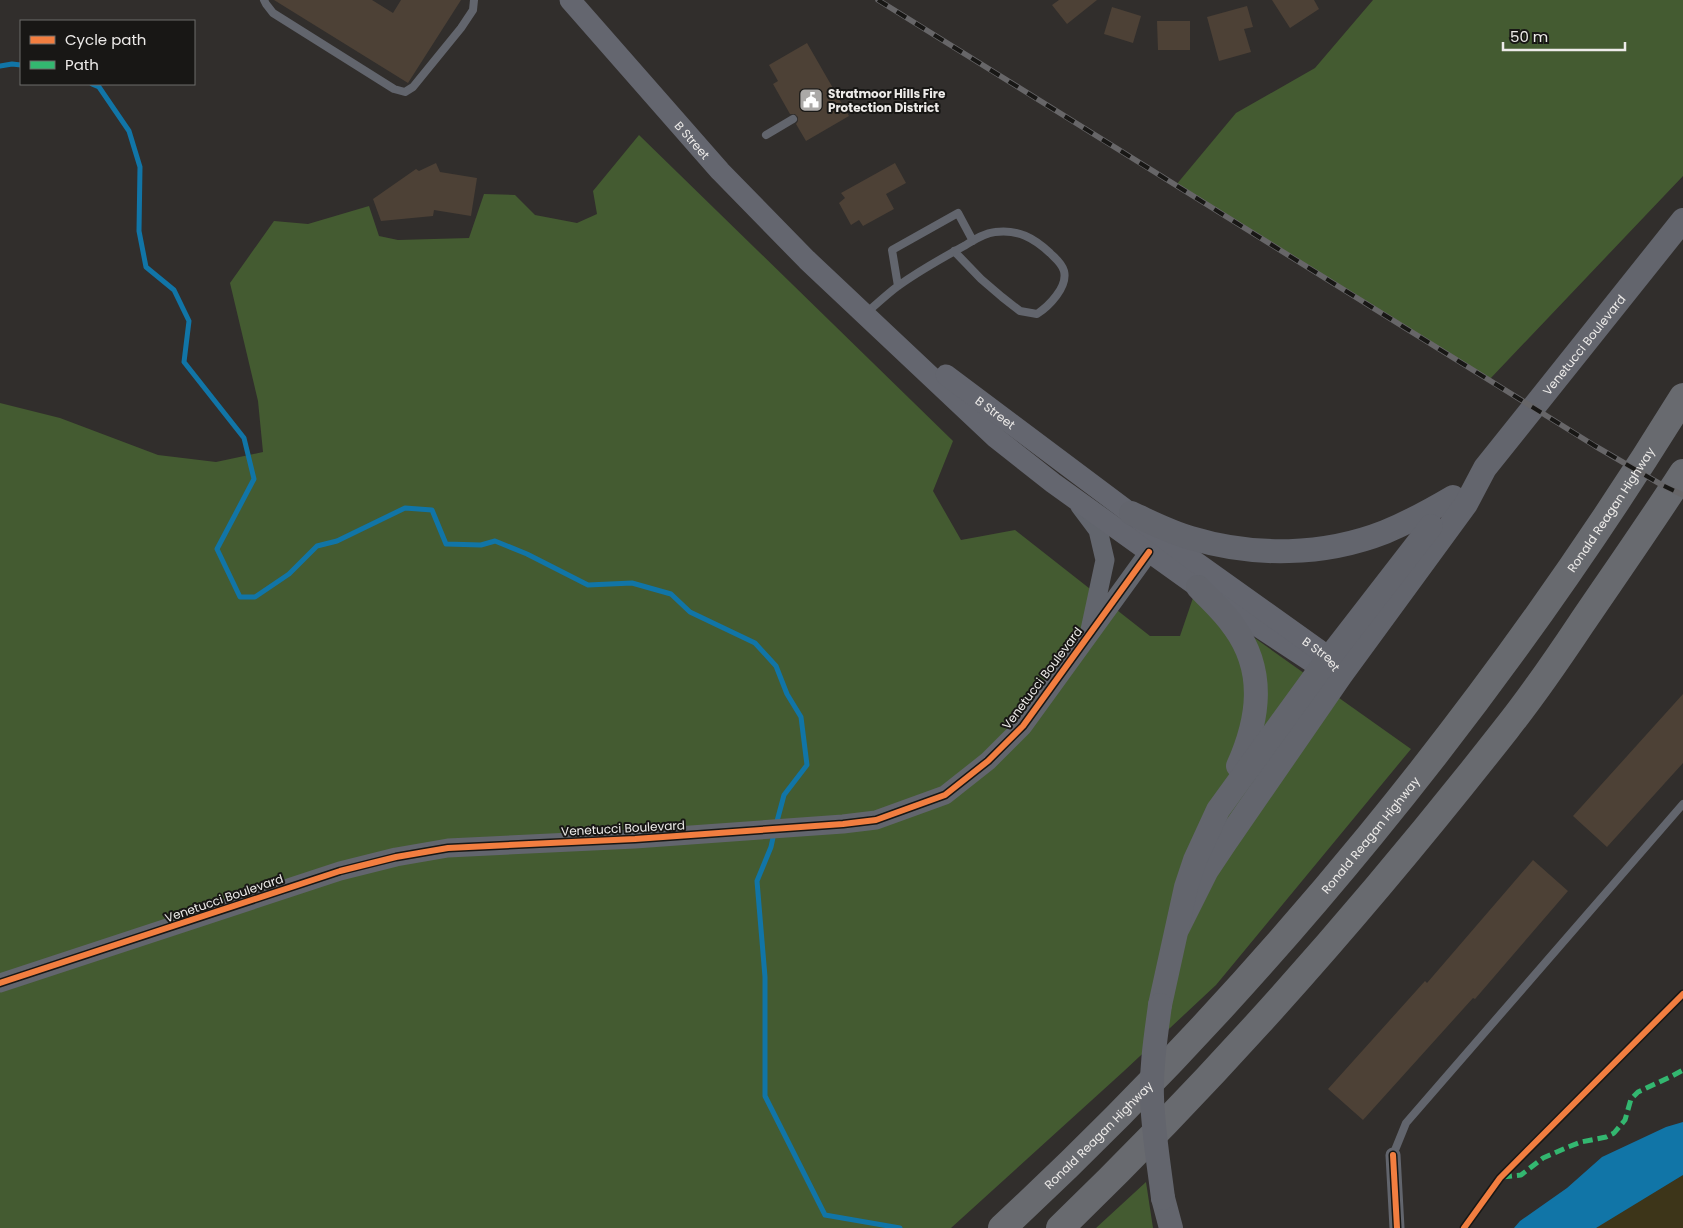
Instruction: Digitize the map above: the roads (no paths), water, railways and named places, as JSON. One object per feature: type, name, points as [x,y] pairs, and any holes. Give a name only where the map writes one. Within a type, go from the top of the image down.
[{"type":"highway","name":"Ronald Reagan Highway","points":[[1002,1228],[1110,1124],[1192,1038],[1300,918],[1412,783],[1528,629],[1595,532],[1683,398]]},
{"type":"highway","points":[[1060,1228],[1197,1091],[1289,991],[1380,884],[1508,727],[1556,661],[1683,473]]},
{"type":"main road","name":"B Street","points":[[570,0],[720,171],[807,260],[996,438],[1075,499],[1198,587],[1330,666]]},
{"type":"main road","name":"Venetucci Boulevard","points":[[1330,666],[1453,497],[1485,468],[1683,220]]},
{"type":"main road","name":"B Street","points":[[865,314],[1131,513],[1330,666]]},
{"type":"main road","name":"Venetucci Boulevard","points":[[1330,666],[1466,504],[1485,468]]},
{"type":"main road","points":[[1131,513],[1162,528],[1215,545],[1241,549],[1291,551],[1339,546],[1384,532],[1453,497]]},
{"type":"main road","points":[[1171,1228],[1163,1198],[1152,1096],[1153,1064],[1160,1005],[1186,887],[1195,860],[1247,746],[1256,708],[1257,688],[1252,663],[1242,639],[1224,614],[1198,587]]},
{"type":"main road","points":[[1218,810],[1330,666]]},
{"type":"main road","points":[[1178,928],[1207,870],[1330,666]]},
{"type":"street","name":"Venetucci Boulevard","points":[[1075,499],[1098,530],[1105,560],[1089,635]]},
{"type":"street","name":"Venetucci Boulevard","points":[[0,983],[340,871],[396,856],[448,848],[635,839],[876,820],[945,794],[988,761],[1023,726],[1149,552]]},
{"type":"street","points":[[1393,1155],[1396,1228]]},
{"type":"lane","points":[[264,0],[273,13],[294,27],[394,89],[405,92],[414,87],[461,28],[473,10],[474,0]]},
{"type":"lane","points":[[766,135],[793,119]]},
{"type":"lane","points":[[898,286],[892,250],[958,213],[973,241]]},
{"type":"lane","points":[[865,314],[898,286],[954,251],[984,234],[994,232],[1012,231],[1030,237],[1059,261],[1064,270],[1064,280],[1046,308],[1037,314],[1020,311],[981,279],[954,251]]},
{"type":"lane","points":[[1393,1155],[1406,1123],[1683,804]]},
{"type":"water","points":[[1683,1122],[1683,1175],[1596,1228],[1514,1228],[1520,1221],[1567,1188],[1602,1157],[1666,1127]]},
{"type":"waterway","points":[[0,66],[20,65]]},
{"type":"waterway","points":[[94,85],[99,87],[129,131],[140,167],[139,231],[146,267],[174,290],[189,321],[184,362],[244,438],[254,479],[217,549],[240,597],[255,597],[289,574],[317,546],[337,541],[405,508],[432,510],[446,544],[481,545],[495,541],[527,554],[588,585],[632,583],[671,594],[690,612],[755,643],[776,666],[787,694],[801,717],[807,765],[784,795],[776,825]]},
{"type":"waterway","points":[[774,833],[771,847],[757,881],[765,977],[765,1096],[825,1215],[900,1228]]},
{"type":"railway","points":[[878,0],[1595,446],[1683,495]]},
{"type":"place","name":"Stratmoor Hills Fire Protection District","points":[[811,100]]}]
